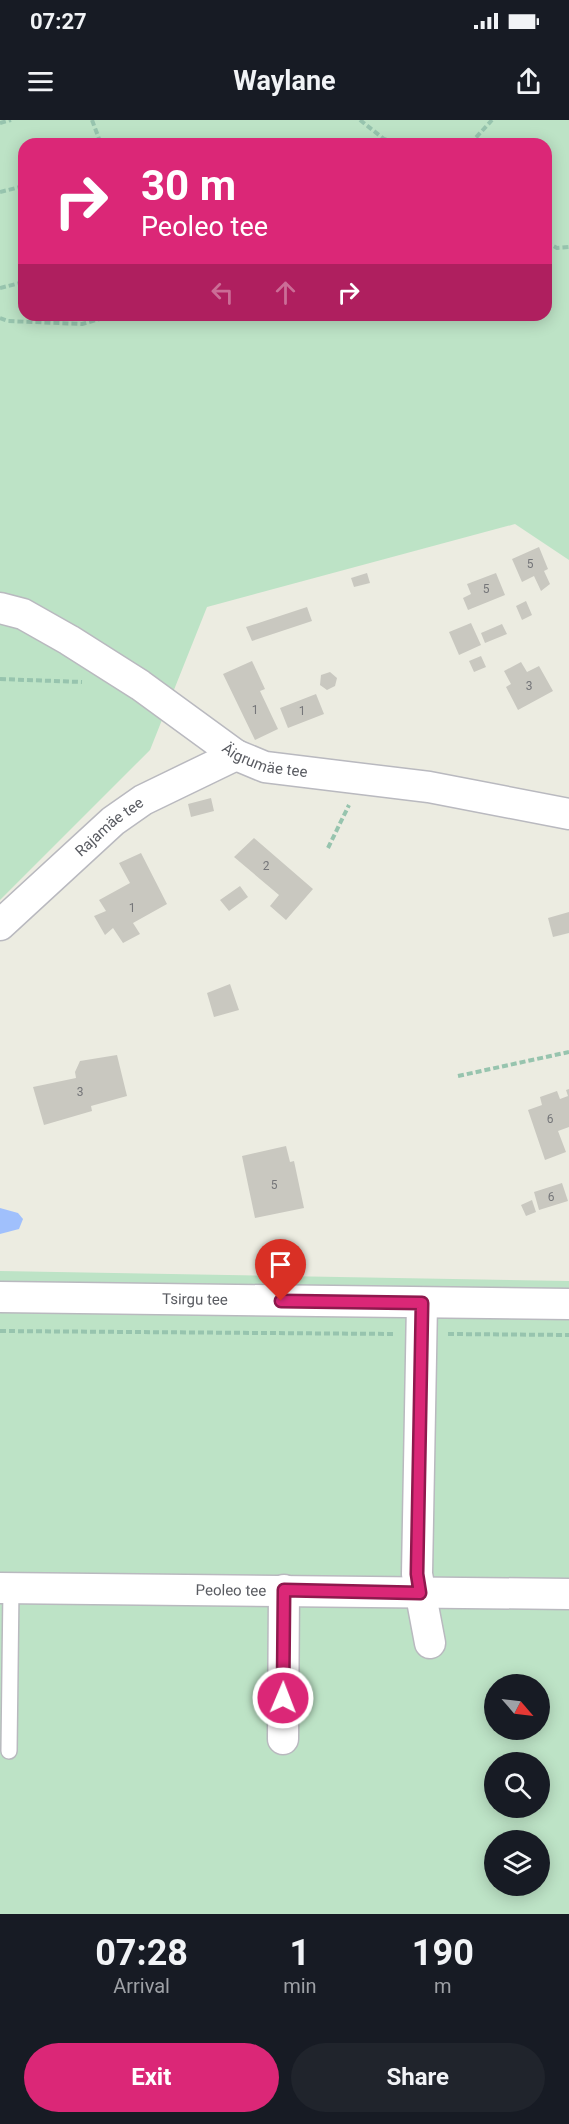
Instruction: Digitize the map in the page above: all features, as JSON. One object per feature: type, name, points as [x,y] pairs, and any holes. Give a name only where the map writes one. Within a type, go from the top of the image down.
[{"type":"street","name":"Äigrumäe tee","points":[[0,608],[23,614],[69,640],[140,686],[236,755],[265,767],[495,797],[569,814]]},
{"type":"street","name":"Rajamäe tee","points":[[0,925],[113,821],[142,800],[236,755]]},
{"type":"street","name":"Tsirgu tee","points":[[0,1297],[569,1304]]},
{"type":"street","points":[[422,1303],[417,1574],[430,1643]]},
{"type":"street","name":"Peoleo tee","points":[[6,1588],[569,1594]]},
{"type":"street","points":[[282,1739],[284,1590]]},
{"type":"lane","points":[[6,1588],[9,1751]]},
{"type":"path","points":[[0,123],[11,120]]},
{"type":"path","points":[[92,120],[99,138]]},
{"type":"path","points":[[360,120],[383,138]]},
{"type":"path","points":[[476,138],[492,120]]},
{"type":"path","points":[[0,192],[18,188]]},
{"type":"path","points":[[552,245],[557,248],[569,247]]},
{"type":"path","points":[[0,288],[18,284]]},
{"type":"path","points":[[0,318],[8,321],[82,324],[93,321]]},
{"type":"path","points":[[0,679],[87,682]]},
{"type":"path","points":[[328,848],[361,780]]},
{"type":"path","points":[[458,1076],[569,1052]]},
{"type":"path","points":[[0,1330],[569,1335]]},
{"type":"green space","points":[[0,120],[569,120],[569,560],[515,524],[207,607],[150,750],[0,900]]},
{"type":"green space","points":[[0,1271],[569,1281],[569,1914],[0,1914]]},
{"type":"water","points":[[0,1208],[18,1213],[23,1219],[19,1229],[0,1234]]},
{"type":"building","points":[[539,547],[548,569],[544,571],[550,584],[541,591],[534,576],[522,582],[512,559]]},
{"type":"building","points":[[367,573],[370,583],[354,587],[351,578]]},
{"type":"building","points":[[496,573],[505,595],[468,610],[463,598],[471,594],[467,584]]},
{"type":"building","points":[[526,601],[532,615],[522,620],[516,606]]},
{"type":"building","points":[[307,607],[312,621],[252,641],[246,627]]},
{"type":"building","points":[[471,623],[481,645],[459,655],[449,632]]},
{"type":"building","points":[[502,624],[507,634],[485,643],[481,633]]},
{"type":"building","points":[[481,656],[486,667],[474,672],[469,661]]},
{"type":"building","points":[[252,661],[265,689],[260,691],[278,729],[255,740],[223,674]]},
{"type":"building","points":[[521,662],[527,672],[539,666],[553,691],[518,710],[506,687],[511,684],[504,671]]},
{"type":"building","points":[[330,672],[337,678],[335,686],[327,690],[320,685],[321,675]]},
{"type":"building","points":[[316,694],[324,714],[288,728],[280,708]]},
{"type":"building","points":[[211,798],[214,811],[191,817],[188,804]]},
{"type":"building","points":[[254,838],[313,889],[286,920],[270,906],[279,895],[234,857]]},
{"type":"building","points":[[141,853],[167,904],[133,923],[140,934],[123,943],[113,928],[105,935],[94,916],[106,911],[99,900],[130,883],[119,863]]},
{"type":"building","points":[[240,886],[248,897],[229,911],[220,900]]},
{"type":"building","points":[[569,912],[569,933],[553,937],[548,918]]},
{"type":"building","points":[[230,984],[239,1010],[214,1017],[207,993]]},
{"type":"building","points":[[117,1055],[127,1096],[91,1106],[92,1111],[44,1125],[33,1087],[76,1078],[75,1072],[80,1061]]},
{"type":"building","points":[[569,1089],[569,1127],[558,1131],[566,1152],[545,1160],[528,1110],[542,1105],[540,1097],[557,1091],[560,1099],[568,1096],[566,1090]]},
{"type":"building","points":[[286,1146],[290,1162],[294,1161],[304,1208],[255,1218],[242,1156]]},
{"type":"building","points":[[562,1183],[568,1201],[539,1210],[534,1192]]},
{"type":"building","points":[[532,1200],[536,1212],[526,1216],[521,1205]]},
{"type":"route","points":[[281,1301],[422,1303],[417,1574],[420,1593],[284,1590],[283,1698]]}]
